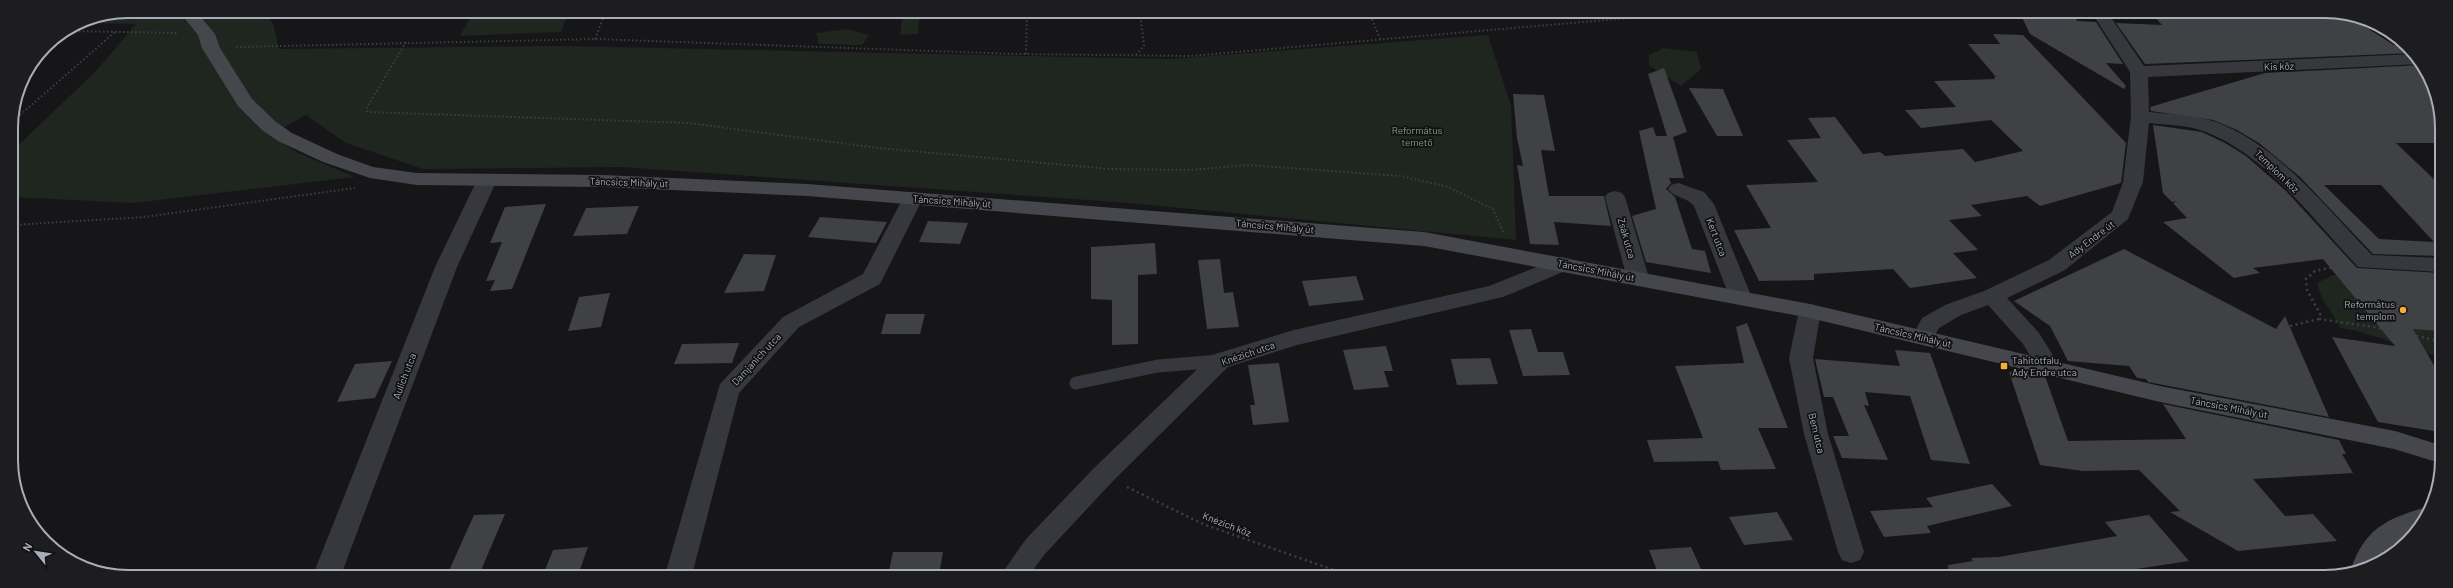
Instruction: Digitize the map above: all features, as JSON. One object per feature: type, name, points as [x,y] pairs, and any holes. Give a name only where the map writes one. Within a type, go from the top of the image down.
[{"type":"main road","name":"Táncsics Mihály út","points":[[192,18],[209,41],[245,102],[269,126],[286,137],[330,158],[370,172],[417,179],[603,181],[807,190],[1424,239],[1514,254],[1810,312],[1923,336],[2160,394],[2371,435],[2435,453]]},
{"type":"main road","points":[[2366,562],[2368,555],[2380,538],[2405,522],[2417,519]]},
{"type":"street","points":[[2103,18],[2139,72]]},
{"type":"street","name":"Kis köz","points":[[2139,72],[2411,60]]},
{"type":"street","name":"Ady Endre út","points":[[1923,336],[1930,323],[1953,310],[1992,296],[2057,265],[2121,216],[2133,182],[2140,116],[2139,72]]},
{"type":"street","name":"Templom köz","points":[[2140,116],[2205,125],[2233,136],[2253,148],[2273,165],[2366,262]]},
{"type":"street","name":"Aulich utca","points":[[328,570],[446,267],[487,180]]},
{"type":"street","name":"Kert utca","points":[[1678,189],[1697,196],[1704,204],[1741,298]]},
{"type":"street","name":"Zsák utca","points":[[1615,197],[1638,278]]},
{"type":"street","name":"Damjanich utca","points":[[679,570],[728,390],[791,322],[872,279],[913,198]]},
{"type":"street","points":[[2366,262],[2435,265]]},
{"type":"street","name":"Knézich utca","points":[[1018,570],[1035,547],[1103,475],[1220,361],[1294,338],[1495,292],[1562,264]]},
{"type":"street","points":[[1992,296],[2020,324],[2043,355],[2049,368]]},
{"type":"street","name":"Bem utca","points":[[1810,312],[1802,358],[1816,434],[1851,552]]},
{"type":"lane","points":[[1076,383],[1158,366],[1220,361]]},
{"type":"path","points":[[595,39],[604,18]]},
{"type":"path","points":[[1026,54],[1028,18]]},
{"type":"path","points":[[1136,55],[1144,46],[1141,18]]},
{"type":"path","points":[[1371,18],[1381,41]]},
{"type":"path","points":[[76,31],[116,32],[209,41],[406,42],[595,39],[1026,54],[1190,56],[1381,41],[1632,18]]},
{"type":"path","points":[[19,116],[116,32]]},
{"type":"path","points":[[406,42],[366,109],[368,112],[689,123],[878,148],[1110,169],[1189,170],[1248,165],[1401,176],[1448,187],[1493,210],[1514,254]]},
{"type":"path","points":[[18,225],[144,217],[357,187]]},
{"type":"path","points":[[2318,319],[2320,314],[2307,290],[2306,279],[2315,271],[2328,267],[2366,262]]},
{"type":"path","points":[[2267,414],[2254,382],[2249,343],[2279,329],[2318,319],[2374,326],[2435,340]]},
{"type":"path","name":"Knézich köz","points":[[1103,475],[1203,524],[1334,570]]},
{"type":"green space","name":"Református temető","points":[[128,18],[267,18],[273,23],[279,49],[565,46],[1169,59],[1488,35],[1511,106],[1516,240],[1129,203],[622,167],[423,169],[346,143],[306,115],[270,135],[298,153],[355,177],[133,203],[18,197],[18,145],[96,71],[136,24],[95,23],[114,19]]},
{"type":"green space","points":[[470,18],[566,18],[561,32],[460,36]]},
{"type":"green space","points":[[902,18],[919,18],[918,34],[900,35]]},
{"type":"green space","points":[[848,29],[869,35],[862,45],[819,44],[816,33]]},
{"type":"green space","points":[[1664,48],[1697,52],[1701,69],[1681,86],[1649,65],[1649,55]]},
{"type":"green space","points":[[2371,271],[2435,276],[2435,355],[2357,331],[2341,328],[2322,298],[2317,283],[2333,275]]},
{"type":"building","points":[[2022,18],[2076,18],[2077,21],[2096,22],[2123,64],[2106,63],[2126,86],[2124,89],[2030,34]]},
{"type":"building","points":[[2156,18],[2332,18],[2361,25],[2394,45],[2397,45],[2406,53],[2145,64],[2116,23],[2162,25]]},
{"type":"building","points":[[1993,34],[2023,35],[2126,143],[2121,183],[2040,206],[2027,196],[1971,205],[1982,216],[1949,220],[1978,250],[1953,253],[1977,278],[1910,288],[1893,269],[1814,274],[1814,280],[1759,281],[1734,230],[1771,228],[1746,185],[1818,182],[1787,140],[1821,138],[1808,118],[1835,117],[1863,154],[1880,152],[1885,156],[1963,149],[1975,162],[2023,151],[1991,120],[1921,128],[1905,110],[1956,107],[1934,81],[1995,79],[1994,77],[1996,77],[1968,44],[2000,44]]},
{"type":"building","points":[[2415,65],[2424,80],[2433,107],[2435,143],[2396,143],[2435,180],[2435,256],[2373,254],[2300,177],[2259,143],[2237,130],[2213,120],[2151,111],[2150,107],[2265,73]],"holes":[[[2324,185],[2381,185],[2434,242],[2379,239]]]},
{"type":"building","points":[[1664,68],[1687,132],[1673,137],[1684,178],[1669,178],[1671,183],[1666,189],[1675,197],[1692,249],[1705,251],[1711,273],[1646,262],[1632,216],[1656,209],[1639,131],[1653,127],[1656,136],[1667,136],[1648,74]]},
{"type":"building","points":[[1689,88],[1723,89],[1743,136],[1717,136]]},
{"type":"building","points":[[1513,94],[1544,95],[1555,151],[1541,150],[1549,196],[1604,196],[1611,226],[1554,222],[1559,245],[1530,244],[1517,165],[1523,166],[1517,138]]},
{"type":"building","points":[[2153,125],[2202,132],[2225,143],[2246,156],[2286,191],[2357,268],[2435,273],[2435,331],[2413,329],[2435,367],[2435,431],[2378,422],[2332,337],[2395,346],[2323,259],[2253,268],[2260,273],[2234,278],[2163,222],[2187,218],[2173,203],[2177,201],[2172,202],[2163,193]]},
{"type":"building","points":[[546,204],[512,289],[490,291],[495,280],[486,281],[502,242],[490,243],[505,207]]},
{"type":"building","points":[[639,206],[627,234],[573,236],[586,208]]},
{"type":"building","points":[[820,217],[887,222],[876,243],[808,237]]},
{"type":"building","points":[[928,221],[968,223],[960,244],[919,242]]},
{"type":"building","points":[[1155,243],[1157,274],[1138,275],[1138,344],[1112,345],[1112,300],[1091,299],[1091,247]]},
{"type":"building","points":[[2124,249],[2276,329],[2285,316],[2329,417],[2148,382],[2146,379],[2137,378],[2129,366],[2068,361],[2050,326],[2014,301]]},
{"type":"building","points":[[744,254],[776,255],[764,291],[724,293]]},
{"type":"building","points":[[1220,259],[1224,293],[1233,292],[1239,327],[1207,329],[1198,260]]},
{"type":"building","points":[[1356,276],[1364,300],[1309,306],[1302,281]]},
{"type":"building","points":[[610,293],[601,327],[568,331],[579,297]]},
{"type":"building","points":[[886,314],[925,314],[920,334],[881,334]]},
{"type":"building","points":[[1747,323],[1788,428],[1758,428],[1776,469],[1721,470],[1718,461],[1654,462],[1647,440],[1703,438],[1675,366],[1744,363],[1736,327]]},
{"type":"building","points":[[1531,329],[1538,352],[1563,352],[1570,375],[1523,376],[1509,330]]},
{"type":"building","points":[[739,343],[732,363],[674,364],[682,344]]},
{"type":"building","points":[[1386,346],[1393,371],[1384,371],[1389,387],[1354,390],[1343,350]]},
{"type":"building","points":[[1895,350],[1930,353],[1970,464],[1931,460],[1910,396],[1865,392],[1869,406],[1864,405],[1888,460],[1842,458],[1833,436],[1849,436],[1833,397],[1824,397],[1815,359],[1900,366]]},
{"type":"building","points":[[1490,358],[1498,384],[1457,385],[1451,359]]},
{"type":"building","points":[[392,361],[375,398],[337,402],[355,364]]},
{"type":"building","points":[[1279,363],[1289,422],[1253,425],[1250,405],[1255,405],[1248,365]]},
{"type":"building","points":[[2009,372],[2045,376],[2068,441],[2186,439],[2163,404],[2339,440],[2346,454],[2342,454],[2353,473],[2253,479],[2285,516],[2313,514],[2337,541],[2238,551],[2170,512],[2180,511],[2139,470],[2083,471],[2040,465]]},
{"type":"building","points":[[1992,484],[2012,506],[1927,526],[1931,533],[1884,537],[1870,511],[1933,507],[1926,498]]},
{"type":"building","points":[[1777,512],[1793,540],[1744,545],[1729,517]]},
{"type":"building","points":[[505,514],[481,570],[449,570],[474,515]]},
{"type":"building","points":[[2149,515],[2189,561],[2136,569],[2137,570],[1948,570],[1948,565],[1973,561],[1971,558],[1999,557],[2117,536],[2105,522]]},
{"type":"building","points":[[588,547],[580,570],[545,570],[553,550]]},
{"type":"building","points":[[1691,547],[1701,569],[1657,570],[1649,550]]},
{"type":"building","points":[[893,552],[943,552],[940,570],[889,570]]},
{"type":"place","name":"Református templom","points":[[2403,310]]},
{"type":"place","name":"Tahitótfalu, Ady Endre utca","points":[[2004,366]]}]
